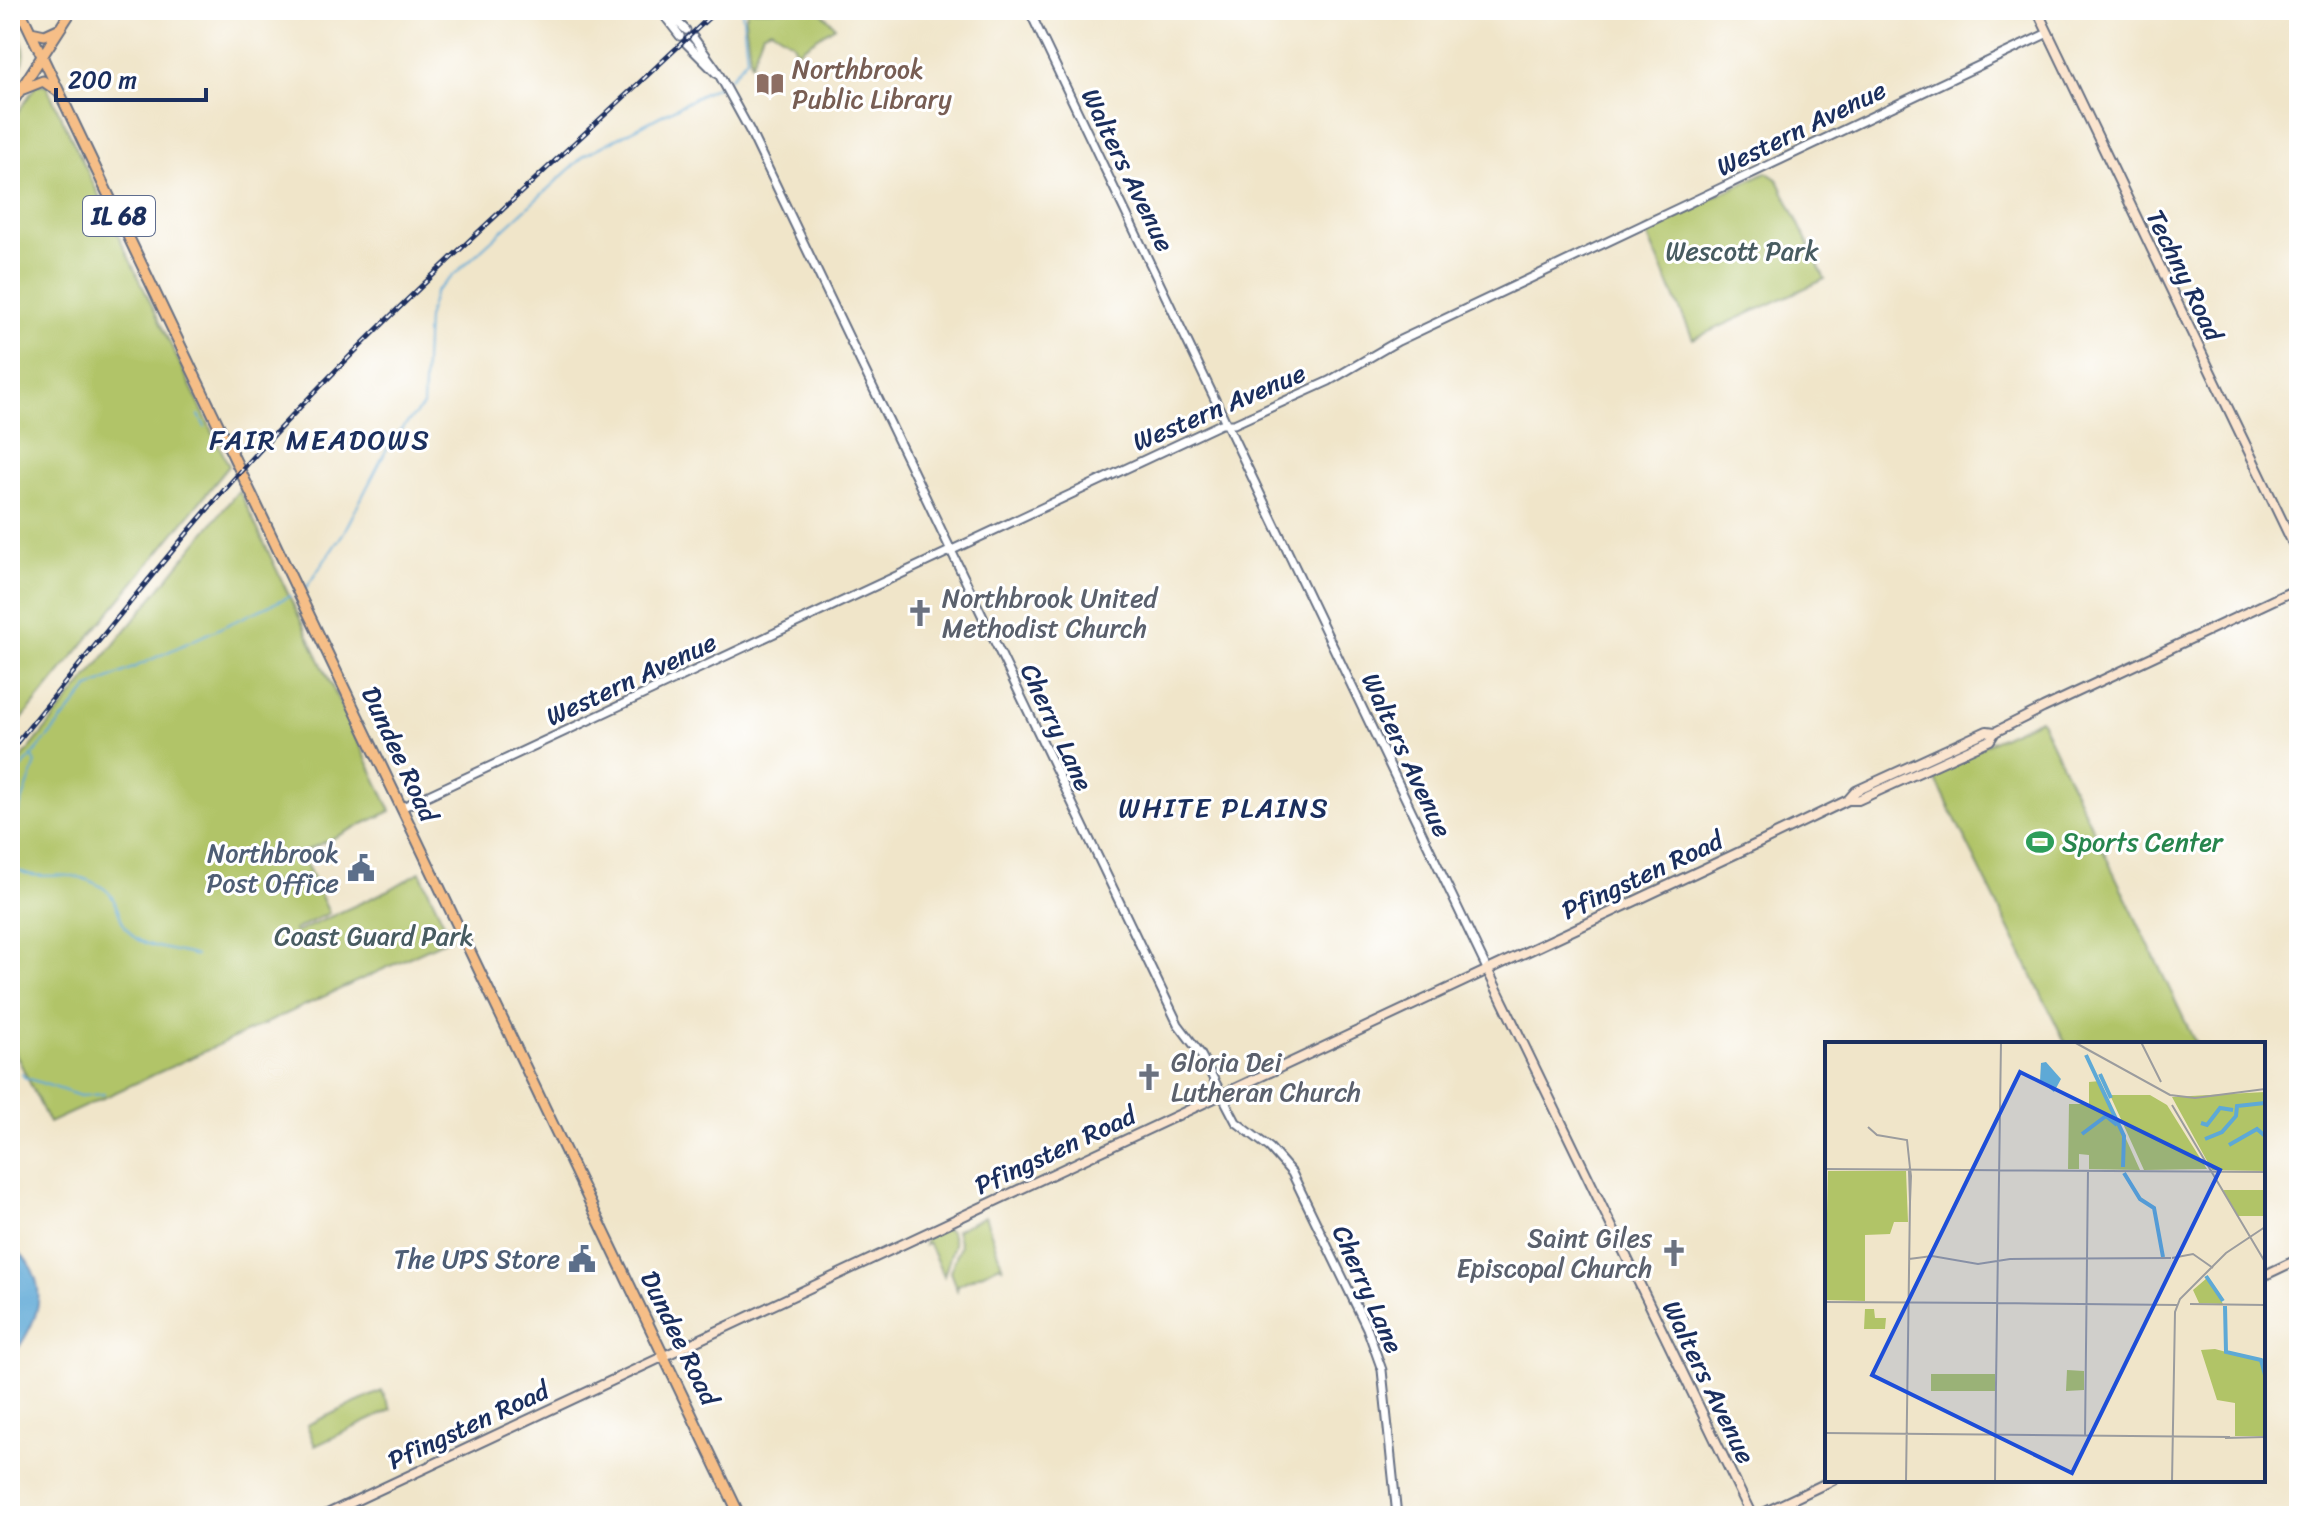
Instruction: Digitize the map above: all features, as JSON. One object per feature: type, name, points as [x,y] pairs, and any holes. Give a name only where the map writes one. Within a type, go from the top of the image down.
[{"type":"main road","name":"Dundee Road","points":[[20,10],[740,1516]]},
{"type":"main road","points":[[10,106],[72,10]]},
{"type":"main road","name":"Techny Road","points":[[2037,10],[2299,556]]},
{"type":"main road","points":[[31,32],[45,35],[61,27]]},
{"type":"main road","points":[[20,91],[43,81],[60,92]]},
{"type":"main road","name":"Pfingsten Road","points":[[323,1516],[1848,800],[1858,800],[1939,757],[1990,740],[1995,732],[2299,588]]},
{"type":"main road","name":"Walters Avenue","points":[[1487,969],[1754,1516]]},
{"type":"main road","points":[[2265,1275],[2299,1259]]},
{"type":"main road","points":[[1754,1516],[1829,1482]]},
{"type":"street","name":"Cherry Lane","points":[[662,10],[726,87],[1154,975],[1236,1122],[1270,1148],[1292,1173],[1375,1347],[1382,1370],[1397,1516]]},
{"type":"street","name":"Walters Avenue","points":[[1029,10],[1487,969]]},
{"type":"street","name":"Western Avenue","points":[[401,808],[1220,425],[1228,425],[1329,381],[1398,341],[2048,33]]},
{"type":"green space","points":[[748,10],[819,10],[835,26],[797,51],[793,43],[771,29],[763,32],[751,65],[745,19]]},
{"type":"green space","points":[[10,14],[23,44],[24,58],[10,88]]},
{"type":"green space","points":[[37,84],[46,85],[229,466],[10,734],[10,124]]},
{"type":"green space","name":"Wescott Park","points":[[1766,172],[1778,180],[1825,279],[1693,339],[1645,230]]},
{"type":"green space","name":"Coast Guard Park","points":[[239,490],[391,811],[301,853],[329,913],[294,930],[295,933],[389,890],[420,872],[451,938],[49,1123],[10,1042],[10,773]]},
{"type":"green space","points":[[2040,719],[2195,1042],[2065,1042],[1931,770]]},
{"type":"green space","points":[[985,1216],[1003,1268],[1000,1265],[958,1285],[957,1290],[950,1272],[960,1246],[956,1230]]},
{"type":"green space","points":[[944,1228],[951,1232],[954,1244],[944,1276],[928,1243],[924,1245],[926,1238]]},
{"type":"green space","points":[[382,1391],[391,1410],[315,1446],[307,1425]]},
{"type":"water","points":[[10,1247],[27,1261],[35,1277],[38,1302],[31,1326],[10,1360]]},
{"type":"waterway","points":[[730,78],[747,58],[742,10]]},
{"type":"waterway","points":[[306,588],[344,532],[392,439],[423,406],[427,318],[435,292],[585,155],[718,86]]},
{"type":"waterway","points":[[10,135],[16,127]]},
{"type":"waterway","points":[[199,415],[205,427]]},
{"type":"waterway","points":[[10,782],[89,688],[290,596]]},
{"type":"waterway","points":[[33,758],[36,763],[12,829],[15,851],[11,864],[27,874],[73,876],[96,884],[112,897],[125,927],[137,939],[196,956]]},
{"type":"waterway","points":[[22,1073],[24,1077],[80,1096],[104,1094]]},
{"type":"railway","points":[[10,751],[191,529],[306,401],[457,252],[717,10]]},
{"type":"place","name":"Northbrook Public Library","points":[[770,84]]},
{"type":"place","name":"Northbrook United Methodist Church","points":[[920,613]]},
{"type":"place","name":"Sports Center","points":[[2040,842]]},
{"type":"place","name":"Northbrook Post Office","points":[[361,868]]},
{"type":"place","name":"Gloria Dei Lutheran Church","points":[[1149,1077]]},
{"type":"place","name":"Saint Giles Episcopal Church","points":[[1674,1253]]},
{"type":"place","name":"The UPS Store","points":[[582,1259]]},
{"type":"district","name":"FAIR MEADOWS","points":[[320,439]]},
{"type":"district","name":"WHITE PLAINS","points":[[1224,807]]}]
